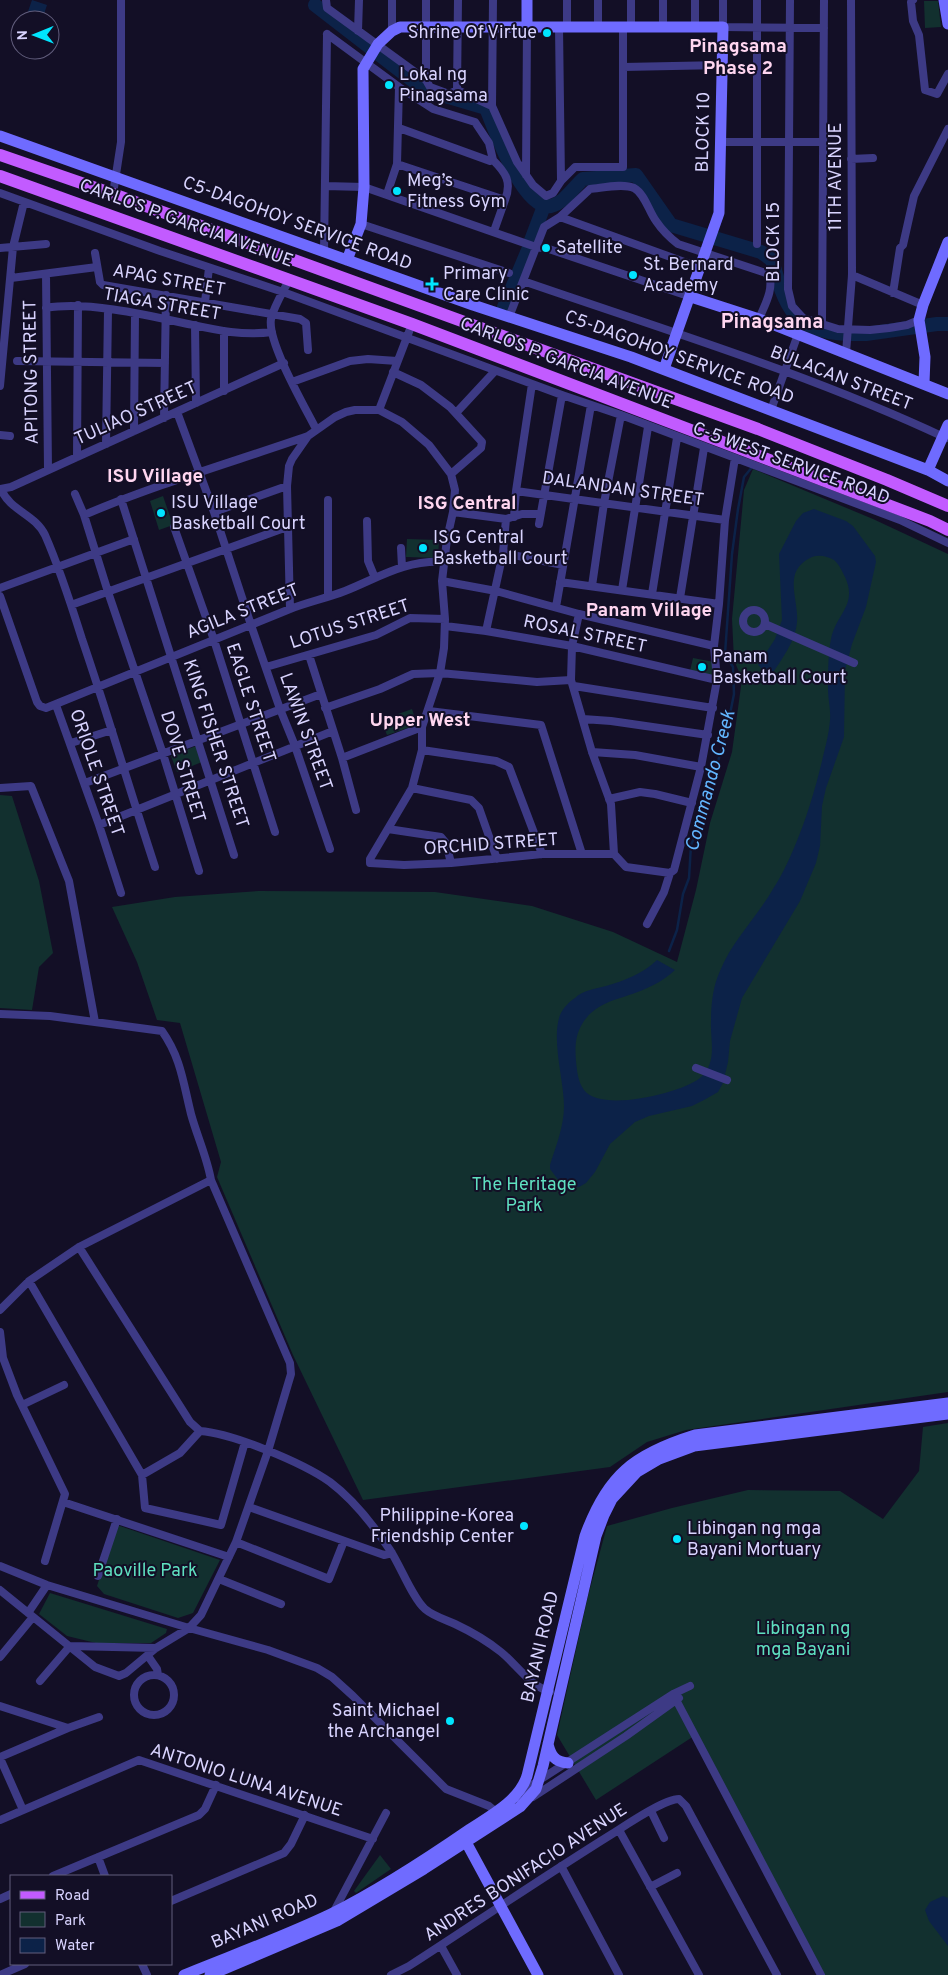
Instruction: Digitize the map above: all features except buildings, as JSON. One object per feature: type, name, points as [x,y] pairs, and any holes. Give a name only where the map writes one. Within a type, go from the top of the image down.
[{"type":"main road","points":[[526,27],[527,0]]},
{"type":"main road","points":[[944,0],[948,24]]},
{"type":"main road","points":[[347,260],[362,224],[364,186],[363,69],[378,45],[392,31],[400,27],[723,27]]},
{"type":"main road","name":"BLOCK 10","points":[[664,369],[720,213],[723,27]]},
{"type":"main road","name":"C5-DAGOHOY SERVICE ROAD","points":[[0,136],[324,253],[664,369],[928,470],[948,481]]},
{"type":"main road","name":"CARLOS P. GARCIA AVENUE","points":[[0,155],[113,194],[763,431],[948,506]]},
{"type":"main road","name":"CARLOS P. GARCIA AVENUE","points":[[0,176],[412,324],[930,521],[948,530]]},
{"type":"main road","points":[[924,383],[925,357],[919,324],[923,305],[948,242]]},
{"type":"main road","points":[[691,297],[759,319],[948,394]]},
{"type":"main road","points":[[928,470],[946,437],[948,425]]},
{"type":"main road","name":"BAYANI ROAD","points":[[184,1975],[335,1917],[378,1888],[500,1814],[525,1802],[536,1789],[539,1781],[596,1536],[612,1499],[638,1472],[659,1458],[714,1437],[948,1403]]},
{"type":"main road","name":"BAYANI ROAD","points":[[210,1975],[383,1895],[466,1842],[500,1814],[526,1781],[585,1536],[593,1513],[603,1494],[614,1480],[632,1464],[656,1449],[695,1436],[714,1437],[948,1414]]},
{"type":"main road","points":[[548,1742],[554,1758],[560,1762],[568,1763]]},
{"type":"main road","points":[[466,1842],[538,1975]]},
{"type":"street","points":[[113,194],[121,142],[121,0]]},
{"type":"street","points":[[326,0],[328,8],[426,80],[430,87],[449,94],[457,90]]},
{"type":"street","points":[[358,30],[359,0]]},
{"type":"street","points":[[392,0],[392,31]]},
{"type":"street","points":[[426,0],[426,80]]},
{"type":"street","points":[[457,90],[458,0]]},
{"type":"street","points":[[493,0],[492,106],[517,162],[533,186],[546,196],[554,193],[575,167],[623,166],[623,67],[631,0]]},
{"type":"street","points":[[561,182],[563,27],[567,0]]},
{"type":"street","points":[[598,0],[598,27]]},
{"type":"street","points":[[663,0],[663,27]]},
{"type":"street","points":[[695,0],[695,27]]},
{"type":"street","points":[[724,0],[723,27],[824,28]]},
{"type":"street","points":[[757,244],[758,0]]},
{"type":"street","name":"BLOCK 15","points":[[790,0],[788,289],[792,306],[802,318],[822,323],[828,327],[848,330],[919,324]]},
{"type":"street","points":[[822,323],[824,0]]},
{"type":"street","name":"11TH AVENUE","points":[[846,353],[852,275],[851,0]]},
{"type":"street","points":[[913,0],[911,2],[913,21],[919,35],[925,90],[938,94],[948,74]]},
{"type":"street","points":[[526,27],[526,175]]},
{"type":"street","points":[[324,253],[327,34],[368,60],[399,87],[434,109],[474,122],[489,143],[493,160],[506,178],[509,186],[494,231]]},
{"type":"street","points":[[623,67],[723,65]]},
{"type":"street","points":[[387,194],[397,164],[399,87]]},
{"type":"street","points":[[457,90],[492,106]]},
{"type":"street","points":[[399,128],[490,161],[493,160]]},
{"type":"street","points":[[893,293],[900,248],[903,245],[914,196],[948,129]]},
{"type":"street","points":[[722,142],[823,142]]},
{"type":"street","points":[[851,159],[873,158]]},
{"type":"street","points":[[397,164],[505,200]]},
{"type":"street","points":[[325,186],[364,186],[536,247],[691,297]]},
{"type":"street","points":[[509,317],[544,227],[560,217],[590,188],[626,186],[635,189],[667,236],[678,244],[708,245],[770,274],[772,282],[770,292],[759,319]]},
{"type":"street","name":"C-5 WEST SERVICE ROAD","points":[[0,193],[209,268],[283,292],[562,396],[620,415],[677,438],[900,520],[948,543]]},
{"type":"street","points":[[0,386],[3,333],[11,278],[13,247],[24,202]]},
{"type":"street","points":[[560,217],[701,268]]},
{"type":"street","points":[[362,224],[509,273]]},
{"type":"street","points":[[0,248],[46,244]]},
{"type":"street","points":[[95,252],[97,267]]},
{"type":"street","name":"APAG STREET","points":[[11,278],[97,267],[100,282],[103,285],[304,320],[306,323],[308,350]]},
{"type":"street","points":[[205,302],[209,268]]},
{"type":"street","name":"APITONG STREET","points":[[46,274],[48,470]]},
{"type":"street","points":[[852,275],[923,305]]},
{"type":"street","points":[[289,280],[273,314],[272,332],[292,382],[316,429]]},
{"type":"street","name":"BULACAN STREET","points":[[523,281],[867,402],[946,437]]},
{"type":"street","points":[[0,292],[9,292]]},
{"type":"street","points":[[164,418],[166,295]]},
{"type":"street","points":[[77,457],[78,305]]},
{"type":"street","name":"TIAGA STREET","points":[[46,308],[78,305],[166,319],[242,334],[272,332]]},
{"type":"street","points":[[106,444],[108,310]]},
{"type":"street","points":[[134,431],[135,314]]},
{"type":"street","points":[[379,410],[405,338],[412,324]]},
{"type":"street","points":[[195,325],[196,403]]},
{"type":"street","points":[[224,331],[224,391]]},
{"type":"street","points":[[771,410],[798,334]]},
{"type":"street","points":[[292,382],[350,361],[368,359],[397,361]]},
{"type":"street","points":[[17,361],[77,360],[165,363]]},
{"type":"street","name":"TULIAO STREET","points":[[1,489],[11,487],[284,363]]},
{"type":"street","points":[[456,413],[495,371]]},
{"type":"street","points":[[393,372],[421,385],[450,407],[482,445],[451,474]]},
{"type":"street","points":[[486,631],[516,490],[532,384]]},
{"type":"street","points":[[539,524],[562,396]]},
{"type":"street","points":[[556,607],[591,405]]},
{"type":"street","points":[[290,609],[287,486],[289,466],[292,459],[308,436],[316,429],[346,412],[379,410],[402,422],[429,445],[451,474],[455,490],[442,581],[445,623],[440,673],[429,711],[422,727],[422,750],[412,788],[388,829],[441,837],[446,843],[451,863]]},
{"type":"street","name":"LAWIN STREET","points":[[177,412],[214,512],[280,710],[296,746],[330,849]]},
{"type":"street","points":[[592,586],[604,503],[620,415]]},
{"type":"street","points":[[622,590],[648,427]]},
{"type":"street","points":[[0,435],[10,436]]},
{"type":"street","points":[[84,515],[121,499],[199,471],[308,436]]},
{"type":"street","points":[[652,594],[677,438]]},
{"type":"street","points":[[680,598],[704,448]]},
{"type":"street","points":[[647,924],[672,872],[692,803],[708,735],[717,680],[714,646],[725,520],[735,458]]},
{"type":"street","points":[[214,512],[287,486]]},
{"type":"street","points":[[1,489],[8,502],[30,516],[44,532],[99,688],[155,867]]},
{"type":"street","name":"DALANDAN STREET","points":[[516,490],[725,520]]},
{"type":"street","name":"DOVE STREET","points":[[74,494],[84,515],[163,754],[199,871]]},
{"type":"street","name":"KING FISHER STREET","points":[[121,499],[212,780],[234,855]]},
{"type":"street","points":[[328,500],[328,596]]},
{"type":"street","points":[[453,512],[510,518],[526,513],[540,514]]},
{"type":"street","points":[[367,520],[368,561],[375,578]]},
{"type":"street","name":"EAGLE STREET","points":[[174,527],[242,724],[275,832]]},
{"type":"street","points":[[71,605],[287,527]]},
{"type":"street","points":[[0,588],[134,539]]},
{"type":"street","points":[[401,548],[402,567]]},
{"type":"street","points":[[503,553],[563,565]]},
{"type":"street","name":"AGILA STREET","points":[[56,705],[290,609],[343,592],[402,567],[426,561],[444,562]]},
{"type":"street","points":[[442,581],[496,591],[579,614],[714,646]]},
{"type":"street","points":[[560,582],[719,604]]},
{"type":"street","name":"ORIOLE STREET","points":[[0,596],[40,706],[46,708],[56,705],[121,893]]},
{"type":"street","points":[[579,614],[572,646],[573,683],[592,752],[609,799],[613,821],[614,854],[626,867],[672,872]]},
{"type":"street","name":"LOTUS STREET","points":[[266,667],[376,635],[410,618],[445,623]]},
{"type":"street","name":"ROSAL STREET","points":[[445,623],[572,646],[717,680]]},
{"type":"street","points":[[766,624],[854,663]]},
{"type":"street","points":[[309,655],[342,758],[356,810]]},
{"type":"street","points":[[325,708],[380,689],[414,674],[440,673],[537,682],[573,683],[713,708]]},
{"type":"street","points":[[84,783],[321,694]]},
{"type":"street","points":[[429,711],[541,725],[582,854]]},
{"type":"street","points":[[583,719],[611,721],[708,735]]},
{"type":"street","points":[[342,758],[422,727]]},
{"type":"street","points":[[71,744],[112,730]]},
{"type":"street","points":[[99,825],[333,731]]},
{"type":"street","points":[[422,750],[496,761],[509,767],[542,854]]},
{"type":"street","points":[[592,752],[635,755],[701,767]]},
{"type":"street","points":[[0,788],[31,786],[69,881],[95,1022]]},
{"type":"street","points":[[412,788],[471,800],[479,808],[497,859]]},
{"type":"street","points":[[609,799],[640,792],[692,803]]},
{"type":"street","name":"ORCHID STREET","points":[[388,829],[370,860],[370,864],[451,863],[542,854],[614,854]]},
{"type":"street","points":[[0,1014],[50,1016],[162,1031],[177,1056],[191,1114],[208,1164],[211,1180],[290,1363],[291,1374],[268,1451],[236,1542],[201,1615],[189,1628],[156,1648],[126,1673],[119,1676],[95,1667],[0,1590]]},
{"type":"street","points":[[696,1068],[728,1080]]},
{"type":"street","points":[[0,1310],[29,1282],[79,1247],[211,1180]]},
{"type":"street","points":[[79,1247],[190,1422],[200,1431],[245,1442],[268,1451],[308,1469],[330,1482],[366,1518],[392,1553],[423,1607],[478,1635],[502,1653],[532,1683],[548,1691],[560,1694]]},
{"type":"street","points":[[29,1282],[142,1475],[145,1508],[221,1525],[245,1442]]},
{"type":"street","points":[[0,1332],[3,1358],[22,1405],[65,1494],[45,1561]]},
{"type":"street","points":[[22,1405],[64,1385]]},
{"type":"street","points":[[142,1475],[180,1453],[200,1431]]},
{"type":"street","points":[[63,1502],[229,1557]]},
{"type":"street","points":[[249,1507],[384,1555],[392,1553]]},
{"type":"street","points":[[98,1576],[117,1519]]},
{"type":"street","points":[[236,1542],[329,1580],[344,1541]]},
{"type":"street","points":[[0,1566],[47,1585],[268,1650],[322,1670],[353,1696],[446,1789],[500,1814]]},
{"type":"street","points":[[219,1579],[281,1604]]},
{"type":"street","points":[[0,1657],[31,1615],[47,1585]]},
{"type":"street","points":[[70,1646],[156,1648]]},
{"type":"street","points":[[40,1682],[70,1646]]},
{"type":"street","points":[[148,1656],[157,1669],[158,1675]]},
{"type":"street","points":[[158,1675],[167,1680],[172,1687],[173,1701],[164,1712],[150,1714],[138,1706],[134,1698],[135,1688],[144,1677],[158,1675]]},
{"type":"street","points":[[513,1797],[675,1697]]},
{"type":"street","points":[[525,1802],[675,1697]]},
{"type":"street","points":[[675,1697],[821,1975]]},
{"type":"street","points":[[0,1706],[68,1728]]},
{"type":"street","points":[[23,1810],[0,1758],[68,1728],[99,1717]]},
{"type":"street","name":"ANTONIO LUNA AVENUE","points":[[0,1820],[139,1760],[373,1839]]},
{"type":"street","points":[[55,1875],[199,1815],[205,1809],[216,1785]]},
{"type":"street","name":"ANDRES BONIFACIO AVENUE","points":[[391,1975],[441,1946],[560,1866],[670,1800],[679,1799],[686,1806],[777,1975]]},
{"type":"street","points":[[651,1811],[664,1838]]},
{"type":"street","points":[[335,1917],[386,1813]]},
{"type":"street","points":[[172,1901],[284,1852],[291,1844],[305,1815]]},
{"type":"street","points":[[619,1830],[698,1975]]},
{"type":"street","points":[[98,1857],[106,1875]]},
{"type":"street","points":[[560,1866],[619,1975]]},
{"type":"street","points":[[650,1887],[677,1873]]},
{"type":"street","points":[[441,1946],[456,1975]]},
{"type":"street","points":[[0,1975],[23,1965]]},
{"type":"green space","points":[[924,1],[938,1],[941,27],[925,28]]},
{"type":"green space","name":"The Heritage Park","points":[[753,469],[873,519],[948,554],[948,1392],[686,1430],[647,1442],[610,1467],[363,1500],[293,1355],[217,1177],[221,1162],[180,1023],[157,1020],[137,962],[112,907],[175,897],[259,891],[435,892],[532,906],[613,932],[677,962],[696,890],[710,823],[732,752],[742,679],[734,660],[732,619],[744,490]]},
{"type":"green space","name":"ISU Village Basketball Court","points":[[163,496],[173,525],[159,530],[150,501]]},
{"type":"green space","name":"ISG Central Basketball Court","points":[[407,539],[439,540],[438,558],[406,557]]},
{"type":"green space","name":"Panam Basketball Court","points":[[693,658],[714,662],[712,676],[690,671]]},
{"type":"green space","points":[[412,709],[417,725],[387,735],[381,720]]},
{"type":"green space","points":[[201,744],[207,760],[177,772],[171,756]]},
{"type":"green space","points":[[0,795],[12,796],[39,881],[53,953],[39,967],[32,1010],[0,1008]]},
{"type":"green space","name":"Libingan ng mga Bayani","points":[[948,1423],[948,1975],[820,1975],[694,1736],[596,1800],[557,1735],[588,1596],[607,1526],[672,1508],[748,1490],[840,1491],[883,1519],[919,1471],[923,1427]]},
{"type":"green space","name":"Paoville Park","points":[[117,1525],[220,1560],[193,1613],[178,1618],[104,1594],[97,1586]]},
{"type":"green space","points":[[50,1593],[167,1629],[166,1633],[151,1643],[96,1643],[67,1636],[39,1614]]},
{"type":"green space","points":[[380,1855],[391,1869],[356,1893],[354,1891]]},
{"type":"water","points":[[32,0],[47,5],[45,10],[28,10]]},
{"type":"water","points":[[814,509],[846,521],[853,526],[875,556],[876,562],[866,607],[852,644],[845,670],[844,737],[826,788],[822,806],[820,846],[816,863],[800,901],[742,998],[730,1041],[723,1083],[718,1092],[692,1106],[649,1116],[635,1122],[610,1144],[595,1172],[586,1183],[579,1187],[569,1188],[562,1185],[550,1169],[564,1113],[557,1036],[560,1015],[566,1005],[582,993],[640,973],[657,960],[675,970],[661,981],[649,987],[601,1006],[587,1017],[581,1026],[576,1048],[580,1084],[593,1097],[606,1100],[623,1100],[660,1094],[691,1084],[700,1078],[706,1072],[711,1058],[711,1008],[718,977],[731,949],[779,880],[792,853],[810,805],[829,730],[828,671],[831,639],[848,602],[849,595],[845,577],[834,560],[828,557],[816,556],[801,564],[794,578],[797,613],[796,630],[787,651],[770,677],[758,665],[775,639],[782,620],[779,554],[796,521],[803,513]]},
{"type":"water","points":[[943,1896],[948,1898],[948,1946],[929,1921],[925,1910],[930,1902]]},
{"type":"waterway","points":[[315,5],[425,90],[486,108],[511,166],[530,196],[540,204],[551,206],[560,202],[583,179],[636,175],[671,225],[761,252],[772,260],[782,291],[794,314],[814,328],[847,334]]},
{"type":"waterway","points":[[530,243],[544,206]]},
{"type":"waterway","points":[[504,307],[528,250]]},
{"type":"waterway","points":[[849,334],[866,334],[948,324]]},
{"type":"waterway","name":"Commando Creek","points":[[669,951],[677,930],[683,894],[689,878],[691,845],[697,831],[700,807],[714,776],[734,694],[733,667],[725,654],[732,554],[744,477],[753,466]]},
{"type":"place","name":"Shrine Of Virtue","points":[[547,33]]},
{"type":"place","name":"Lokal ng Pinagsama","points":[[389,85]]},
{"type":"place","name":"Meg’s Fitness Gym","points":[[397,191]]},
{"type":"place","name":"Satellite","points":[[546,248]]},
{"type":"place","name":"St. Bernard Academy","points":[[633,275]]},
{"type":"place","name":"Primary Care Clinic","points":[[432,284]]},
{"type":"place","name":"ISU Village Basketball Court","points":[[161,513]]},
{"type":"place","name":"ISG Central Basketball Court","points":[[423,548]]},
{"type":"place","name":"Panam Basketball Court","points":[[702,667]]},
{"type":"place","name":"Philippine-Korea Friendship Center","points":[[524,1526]]},
{"type":"place","name":"Libingan ng mga Bayani Mortuary","points":[[677,1539]]},
{"type":"place","name":"Saint Michael the Archangel","points":[[450,1721]]},
{"type":"district","name":"Pinagsama Phase 2","points":[[738,58]]},
{"type":"district","name":"Pinagsama","points":[[772,323]]},
{"type":"district","name":"ISU Village","points":[[155,477]]},
{"type":"district","name":"ISG Central","points":[[467,504]]},
{"type":"district","name":"Panam Village","points":[[649,611]]},
{"type":"district","name":"Upper West","points":[[420,721]]}]
